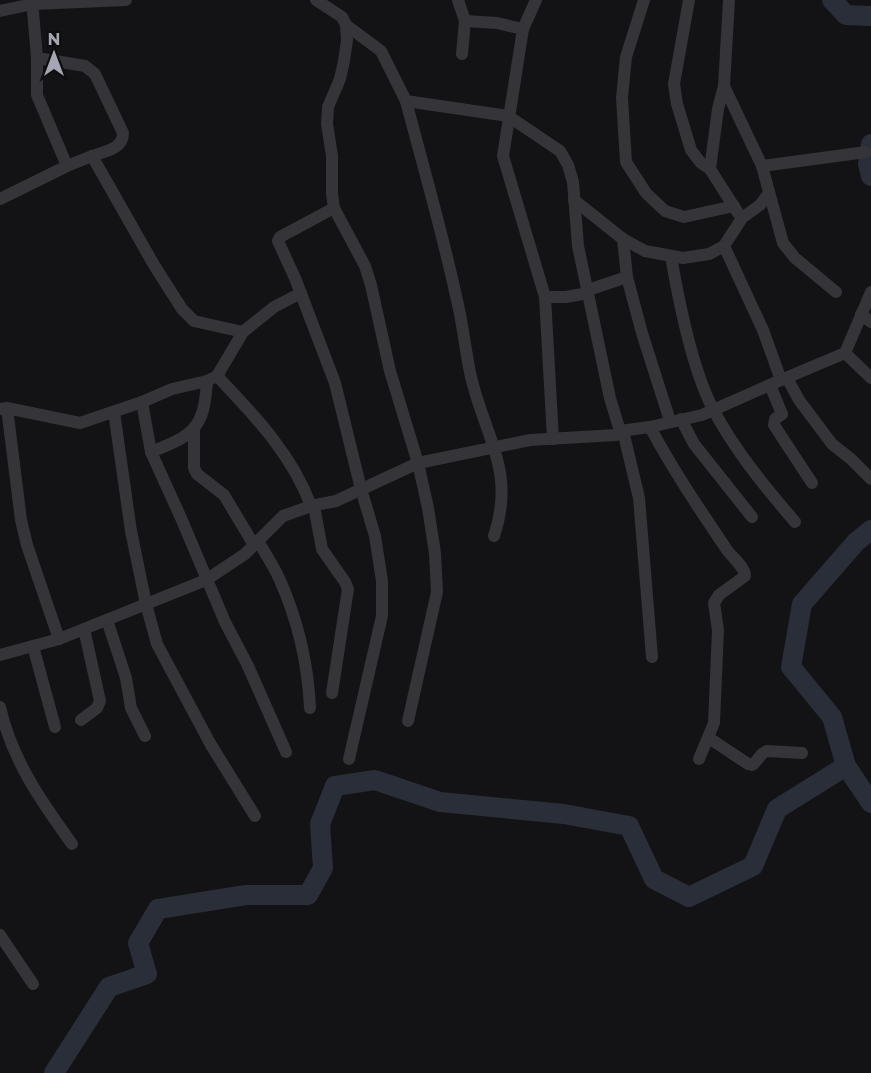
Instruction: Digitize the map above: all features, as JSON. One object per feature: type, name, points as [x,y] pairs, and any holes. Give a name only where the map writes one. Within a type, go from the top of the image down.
[{"type":"street","points":[[0,10],[32,2],[126,0]]},
{"type":"street","points":[[316,0],[342,17],[346,25],[347,40],[344,61],[340,79],[328,107],[327,124],[332,156],[334,208],[364,266],[371,285],[390,370],[418,463],[435,553],[436,591],[408,722]]},
{"type":"street","points":[[458,0],[465,21],[462,54]]},
{"type":"street","points":[[536,0],[523,29],[503,156],[545,297],[553,440]]},
{"type":"street","points":[[644,0],[626,57],[622,98],[626,162],[646,193],[665,211],[684,218],[734,206]]},
{"type":"street","points":[[689,0],[674,84],[683,129],[692,150],[700,162],[710,169],[742,218]]},
{"type":"street","points":[[710,169],[718,109],[724,86],[729,0]]},
{"type":"street","points":[[32,2],[37,58],[37,95],[67,166]]},
{"type":"street","points":[[465,21],[497,23],[523,29]]},
{"type":"street","points":[[346,25],[381,51],[406,101],[457,299],[471,376],[494,447],[503,486],[499,521],[494,536]]},
{"type":"street","points":[[0,199],[67,166],[119,146],[123,139],[123,133],[95,74],[85,66],[37,58]]},
{"type":"street","points":[[724,86],[762,166],[783,243],[795,258],[836,292]]},
{"type":"street","points":[[406,101],[508,116],[560,151],[568,165],[573,182],[578,246],[610,398],[639,498],[652,657]]},
{"type":"street","points":[[762,166],[866,152]]},
{"type":"street","points":[[93,156],[154,265],[182,309],[194,321],[243,332]]},
{"type":"street","points":[[574,200],[623,239],[645,251],[671,256],[696,257],[709,254],[724,246],[742,218],[760,206],[769,193]]},
{"type":"street","points":[[334,208],[280,237],[278,241],[301,293],[335,383],[375,536],[382,581],[382,616],[349,759]]},
{"type":"street","points":[[623,239],[627,277],[642,333],[676,420],[752,517]]},
{"type":"street","points":[[724,246],[763,330],[779,381],[782,416],[773,422],[774,425],[812,483]]},
{"type":"street","points":[[671,256],[677,290],[699,375],[714,410],[758,479],[795,522]]},
{"type":"street","points":[[545,297],[566,297],[627,277]]},
{"type":"street","points":[[0,655],[59,639],[206,580],[245,554],[283,516],[336,501],[418,463],[530,440],[616,435],[621,431],[650,427],[714,410],[845,354],[871,292]]},
{"type":"street","points":[[301,293],[274,307],[243,332],[212,378],[194,430],[194,468],[224,495],[278,577],[308,673],[310,708]]},
{"type":"street","points":[[861,314],[871,322]]},
{"type":"street","points":[[845,354],[871,378]]},
{"type":"street","points":[[59,639],[27,545],[3,409],[80,423],[172,389],[212,378]]},
{"type":"street","points":[[212,378],[252,413],[292,464],[312,506],[322,549],[348,589],[332,693]]},
{"type":"street","points":[[779,381],[799,400],[832,444],[871,479]]},
{"type":"street","points":[[142,402],[151,452],[206,580],[286,752]]},
{"type":"street","points":[[114,412],[131,531],[157,644],[211,745],[255,816]]},
{"type":"street","points":[[650,427],[667,459],[745,572],[745,576],[719,595],[714,603],[718,630],[714,723],[699,759]]},
{"type":"street","points":[[151,452],[181,439],[194,430]]},
{"type":"street","points":[[107,620],[123,669],[131,708],[145,736]]},
{"type":"street","points":[[81,720],[97,708],[100,701],[84,629]]},
{"type":"street","points":[[33,646],[55,727]]},
{"type":"street","points":[[0,707],[18,762],[37,795],[72,844]]},
{"type":"street","points":[[709,738],[752,765],[767,751],[802,753]]},
{"type":"street","points":[[0,935],[33,984]]},
{"type":"waterway","points":[[832,0],[846,15],[871,16]]},
{"type":"waterway","points":[[871,144],[868,164],[871,176]]},
{"type":"waterway","points":[[871,530],[856,542],[802,604],[791,667],[832,717],[846,766],[871,803]]},
{"type":"waterway","points":[[54,1073],[109,987],[147,974],[138,943],[158,909],[246,895],[308,895],[323,868],[320,824],[335,786],[375,780],[440,802],[564,814],[629,826],[654,879],[689,897],[753,866],[777,809],[846,766]]}]
